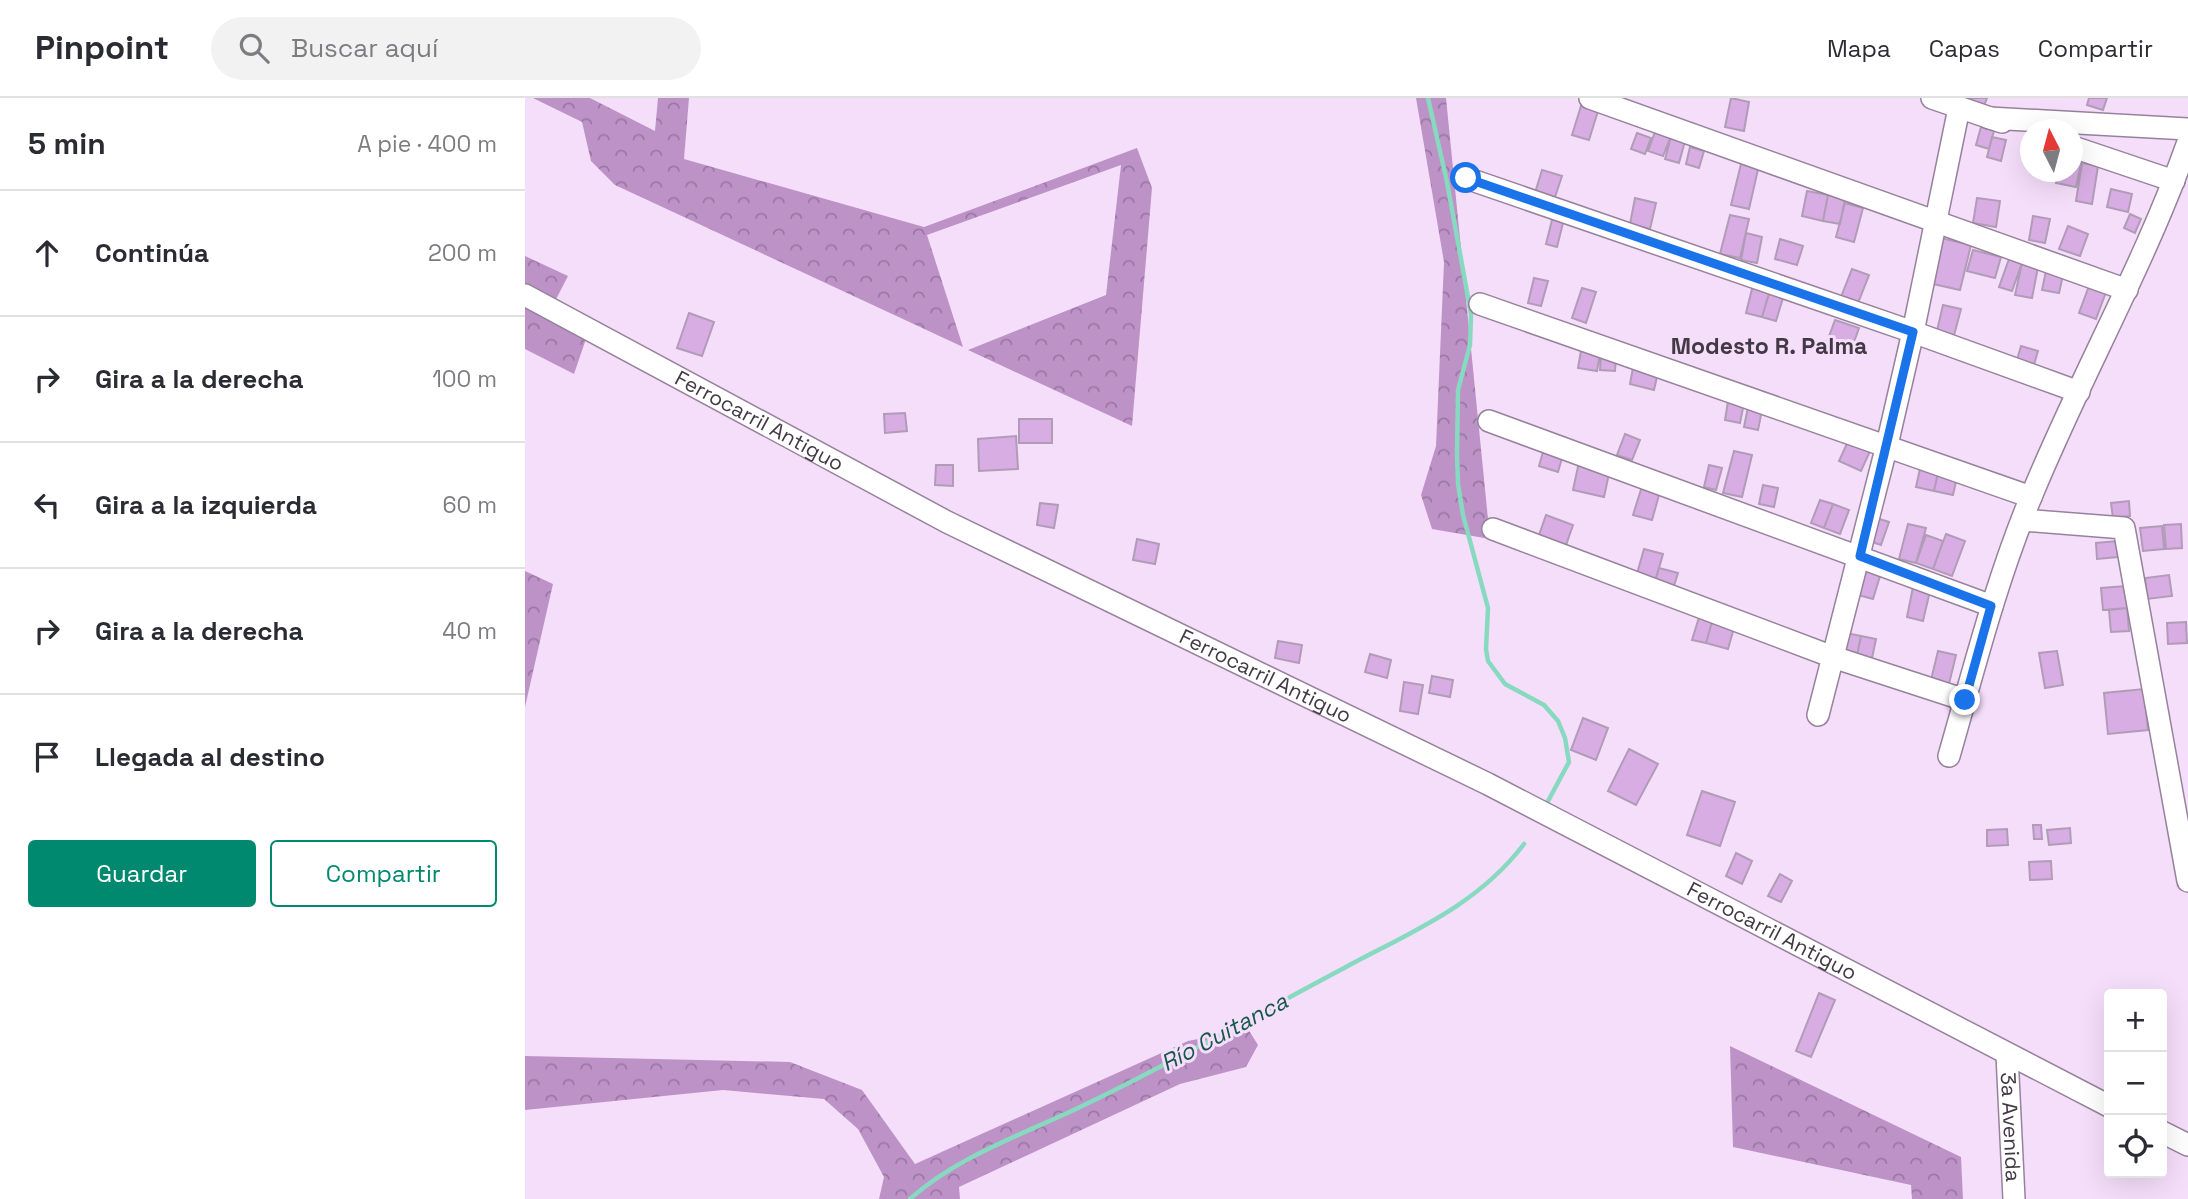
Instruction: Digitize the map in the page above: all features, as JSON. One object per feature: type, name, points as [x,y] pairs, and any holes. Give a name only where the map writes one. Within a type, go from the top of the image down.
[{"type":"street","points":[[1590,98],[2127,290]]},
{"type":"street","points":[[1932,98],[2020,128]]},
{"type":"street","points":[[1818,715],[1887,444],[1959,108]]},
{"type":"street","points":[[1989,118],[2188,129]]},
{"type":"street","points":[[1949,756],[1991,606],[2022,520],[2127,290],[2188,142]]},
{"type":"street","points":[[2083,150],[2174,181]]},
{"type":"street","points":[[1466,178],[2079,392]]},
{"type":"street","name":"Ferrocarril Antiguo","points":[[525,295],[947,523],[1488,784],[2104,1104]]},
{"type":"street","points":[[1480,304],[1887,444],[2031,497]]},
{"type":"street","points":[[1489,421],[1991,606]]},
{"type":"street","points":[[2022,520],[2124,528],[2188,881]]},
{"type":"street","points":[[1493,529],[1833,657],[1965,700]]},
{"type":"street","name":"3a Avenida","points":[[2007,1055],[2014,1199]]},
{"type":"street","points":[[2167,1134],[2188,1145]]},
{"type":"green space","points":[[533,98],[590,98],[655,131],[658,98],[689,98],[684,159],[924,227],[1137,148],[1152,188],[1132,426],[968,350],[1106,295],[1121,165],[927,235],[963,347],[615,185],[591,161],[582,122]]},
{"type":"green space","points":[[1416,98],[1446,98],[1490,539],[1432,529],[1421,495],[1436,446],[1444,262]]},
{"type":"green space","points":[[525,256],[568,276],[551,309],[589,330],[574,374],[525,349]]},
{"type":"green space","points":[[525,571],[553,584],[525,707]]},
{"type":"green space","points":[[1248,1029],[1258,1045],[1246,1067],[1180,1084],[959,1187],[960,1199],[879,1199],[884,1177],[858,1129],[824,1099],[723,1090],[525,1110],[525,1056],[790,1062],[862,1090],[915,1164],[1188,1041]]},
{"type":"green space","points":[[1730,1046],[1961,1157],[1963,1199],[1912,1199],[1911,1185],[1733,1147]]},
{"type":"building","points":[[1731,98],[1749,102],[1744,131],[1725,127]]},
{"type":"building","points":[[1962,98],[1987,98],[1984,106]]},
{"type":"building","points":[[2089,98],[2107,98],[2103,110],[2087,105]]},
{"type":"building","points":[[1581,106],[1598,111],[1589,140],[1572,135]]},
{"type":"building","points":[[1981,127],[1994,131],[1989,149],[1976,145]]},
{"type":"building","points":[[1655,132],[1670,138],[1663,156],[1648,151]]},
{"type":"building","points":[[1637,133],[1651,138],[1645,154],[1631,149]]},
{"type":"building","points":[[1671,137],[1685,141],[1679,163],[1665,159]]},
{"type":"building","points":[[1992,137],[2006,140],[2001,161],[1987,157]]},
{"type":"building","points":[[1690,147],[1704,151],[1699,168],[1686,164]]},
{"type":"building","points":[[1742,160],[1759,165],[1749,209],[1731,205]]},
{"type":"building","points":[[2083,163],[2098,166],[2092,204],[2076,201],[2079,182],[2083,182]]},
{"type":"building","points":[[1542,170],[1562,176],[1554,200],[1535,193]]},
{"type":"building","points":[[2056,182],[2077,182],[2076,187]]},
{"type":"building","points":[[2111,189],[2132,194],[2128,212],[2107,207]]},
{"type":"building","points":[[1807,191],[1828,195],[1823,221],[1802,216]]},
{"type":"building","points":[[1828,195],[1845,199],[1840,224],[1823,221]]},
{"type":"building","points":[[1635,198],[1656,203],[1650,229],[1630,224]]},
{"type":"building","points":[[1977,198],[2000,201],[1996,227],[1973,223]]},
{"type":"building","points":[[1845,203],[1863,208],[1854,242],[1836,237]]},
{"type":"building","points":[[2130,214],[2141,219],[2135,233],[2124,228]]},
{"type":"building","points":[[1730,215],[1749,219],[1740,258],[1720,254]]},
{"type":"building","points":[[1553,216],[1564,219],[1557,247],[1546,244]]},
{"type":"building","points":[[2033,216],[2050,219],[2045,243],[2029,240]]},
{"type":"building","points":[[2068,226],[2088,234],[2080,256],[2059,249]]},
{"type":"building","points":[[1746,233],[1762,237],[1757,263],[1741,260]]},
{"type":"building","points":[[1936,237],[1971,245],[1960,290],[1924,282]]},
{"type":"building","points":[[1780,239],[1803,246],[1797,265],[1775,259]]},
{"type":"building","points":[[1973,250],[2001,257],[1995,278],[1967,271]]},
{"type":"building","points":[[2009,259],[2022,263],[2012,291],[1999,287]]},
{"type":"building","points":[[2022,263],[2038,267],[2032,298],[2015,295]]},
{"type":"building","points":[[1852,269],[1869,275],[1858,303],[1841,297]]},
{"type":"building","points":[[2046,271],[2063,275],[2059,293],[2042,290]]},
{"type":"building","points":[[1534,278],[1548,281],[1541,306],[1528,303]]},
{"type":"building","points":[[1753,285],[1770,290],[1762,317],[1746,313]]},
{"type":"building","points":[[2089,286],[2106,292],[2096,319],[2079,313]]},
{"type":"building","points":[[1582,288],[1596,292],[1586,323],[1572,318]]},
{"type":"building","points":[[1769,294],[1783,298],[1776,321],[1762,317]]},
{"type":"building","points":[[1943,305],[1961,309],[1953,339],[1936,335]]},
{"type":"building","points":[[689,313],[714,322],[702,356],[677,348]]},
{"type":"building","points":[[1835,320],[1859,328],[1851,350],[1827,342]]},
{"type":"building","points":[[1582,345],[1601,348],[1597,371],[1578,368]]},
{"type":"building","points":[[2021,346],[2038,351],[2033,368],[2016,363]]},
{"type":"building","points":[[1601,354],[1616,356],[1615,371],[1600,370]]},
{"type":"building","points":[[1634,362],[1659,368],[1654,390],[1630,384]]},
{"type":"building","points":[[1729,395],[1745,398],[1740,423],[1725,420]]},
{"type":"building","points":[[1749,402],[1763,405],[1758,430],[1744,427]]},
{"type":"building","points":[[905,413],[907,431],[885,433],[884,414]]},
{"type":"building","points":[[1019,419],[1052,419],[1052,443],[1019,443]]},
{"type":"building","points":[[1625,434],[1640,440],[1632,460],[1617,455]]},
{"type":"building","points":[[1016,436],[1018,469],[979,471],[978,439]]},
{"type":"building","points":[[1849,439],[1871,449],[1861,471],[1839,461]]},
{"type":"building","points":[[1545,445],[1564,451],[1558,472],[1539,466]]},
{"type":"building","points":[[1734,451],[1752,455],[1742,497],[1723,493]]},
{"type":"building","points":[[1579,462],[1610,469],[1604,497],[1573,490]]},
{"type":"building","points":[[1921,464],[1939,468],[1934,491],[1916,487]]},
{"type":"building","points":[[936,465],[953,465],[953,486],[935,485]]},
{"type":"building","points":[[1709,465],[1722,468],[1716,490],[1704,487]]},
{"type":"building","points":[[1938,473],[1957,477],[1953,495],[1934,491]]},
{"type":"building","points":[[1643,483],[1661,488],[1652,520],[1633,515]]},
{"type":"building","points":[[1763,485],[1778,488],[1774,507],[1759,504]]},
{"type":"building","points":[[1820,500],[1833,504],[1824,528],[1811,523]]},
{"type":"building","points":[[2129,501],[2130,516],[2113,518],[2111,503]]},
{"type":"building","points":[[1040,503],[1058,505],[1054,528],[1037,525]]},
{"type":"building","points":[[1833,504],[1849,510],[1840,534],[1824,528]]},
{"type":"building","points":[[1546,515],[1573,525],[1565,548],[1538,538]]},
{"type":"building","points":[[1873,517],[1889,522],[1881,545],[1866,540]]},
{"type":"building","points":[[1908,524],[1926,528],[1916,563],[1899,559]]},
{"type":"building","points":[[2181,524],[2182,548],[2166,549],[2164,525]]},
{"type":"building","points":[[2162,526],[2164,549],[2143,551],[2140,528]]},
{"type":"building","points":[[1946,534],[1965,541],[1952,576],[1933,569]]},
{"type":"building","points":[[1926,535],[1943,541],[1933,569],[1916,563]]},
{"type":"building","points":[[1137,539],[1159,544],[1155,564],[1133,560]]},
{"type":"building","points":[[2117,541],[2118,557],[2097,559],[2096,543]]},
{"type":"building","points":[[1644,549],[1663,554],[1655,582],[1636,577]]},
{"type":"building","points":[[1859,567],[1881,573],[1873,599],[1851,593]]},
{"type":"building","points":[[1659,568],[1678,573],[1672,592],[1653,587]]},
{"type":"building","points":[[2169,575],[2172,596],[2147,599],[2145,578]]},
{"type":"building","points":[[2126,586],[2127,608],[2103,610],[2101,588]]},
{"type":"building","points":[[1913,587],[1930,591],[1923,621],[1907,617]]},
{"type":"building","points":[[2127,608],[2129,631],[2111,632],[2109,610]]},
{"type":"building","points":[[1701,611],[1714,615],[1706,643],[1692,640]]},
{"type":"building","points":[[1714,615],[1736,621],[1728,649],[1706,643]]},
{"type":"building","points":[[2186,622],[2187,643],[2168,644],[2167,623]]},
{"type":"building","points":[[1846,633],[1861,636],[1856,660],[1841,657]]},
{"type":"building","points":[[1861,636],[1876,639],[1871,663],[1856,660]]},
{"type":"building","points":[[1278,641],[1302,645],[1299,663],[1275,658]]},
{"type":"building","points":[[1938,651],[1956,655],[1948,688],[1930,684]]},
{"type":"building","points":[[2057,651],[2063,685],[2045,688],[2039,653]]},
{"type":"building","points":[[1370,654],[1391,660],[1387,678],[1365,672]]},
{"type":"building","points":[[1432,676],[1453,680],[1450,697],[1429,693]]},
{"type":"building","points":[[1404,682],[1423,685],[1418,714],[1400,711]]},
{"type":"building","points":[[2144,689],[2148,730],[2108,734],[2104,693]]},
{"type":"building","points":[[1583,718],[1608,728],[1596,760],[1571,750]]},
{"type":"building","points":[[1629,749],[1658,764],[1636,805],[1608,791]]},
{"type":"building","points":[[1702,791],[1735,802],[1720,846],[1687,835]]},
{"type":"building","points":[[2033,825],[2041,825],[2042,839],[2034,839]]},
{"type":"building","points":[[2070,828],[2071,843],[2049,845],[2047,830]]},
{"type":"building","points":[[2007,829],[2008,845],[1987,846],[1987,830]]},
{"type":"building","points":[[1736,853],[1752,861],[1742,884],[1726,876]]},
{"type":"building","points":[[2051,861],[2052,879],[2030,880],[2029,862]]},
{"type":"building","points":[[1780,874],[1792,881],[1781,902],[1768,896]]},
{"type":"building","points":[[1819,993],[1835,1000],[1811,1057],[1796,1051]]},
{"type":"waterway","name":"Río Cuitanca","points":[[1428,98],[1447,182],[1471,314],[1470,345],[1458,390],[1458,484],[1463,515],[1488,608],[1488,661],[1505,684],[1544,705],[1558,721],[1565,738],[1569,762],[1547,803]]},
{"type":"waterway","name":"Río Cuitanca","points":[[910,1199],[928,1184],[969,1159],[1146,1074],[1419,929],[1486,884],[1524,844]]},
{"type":"district","name":"Modesto R. Palma","points":[[1769,346]]},
{"type":"route","points":[[1466,178],[1913,332],[1860,556],[1991,606],[1965,700]]}]
